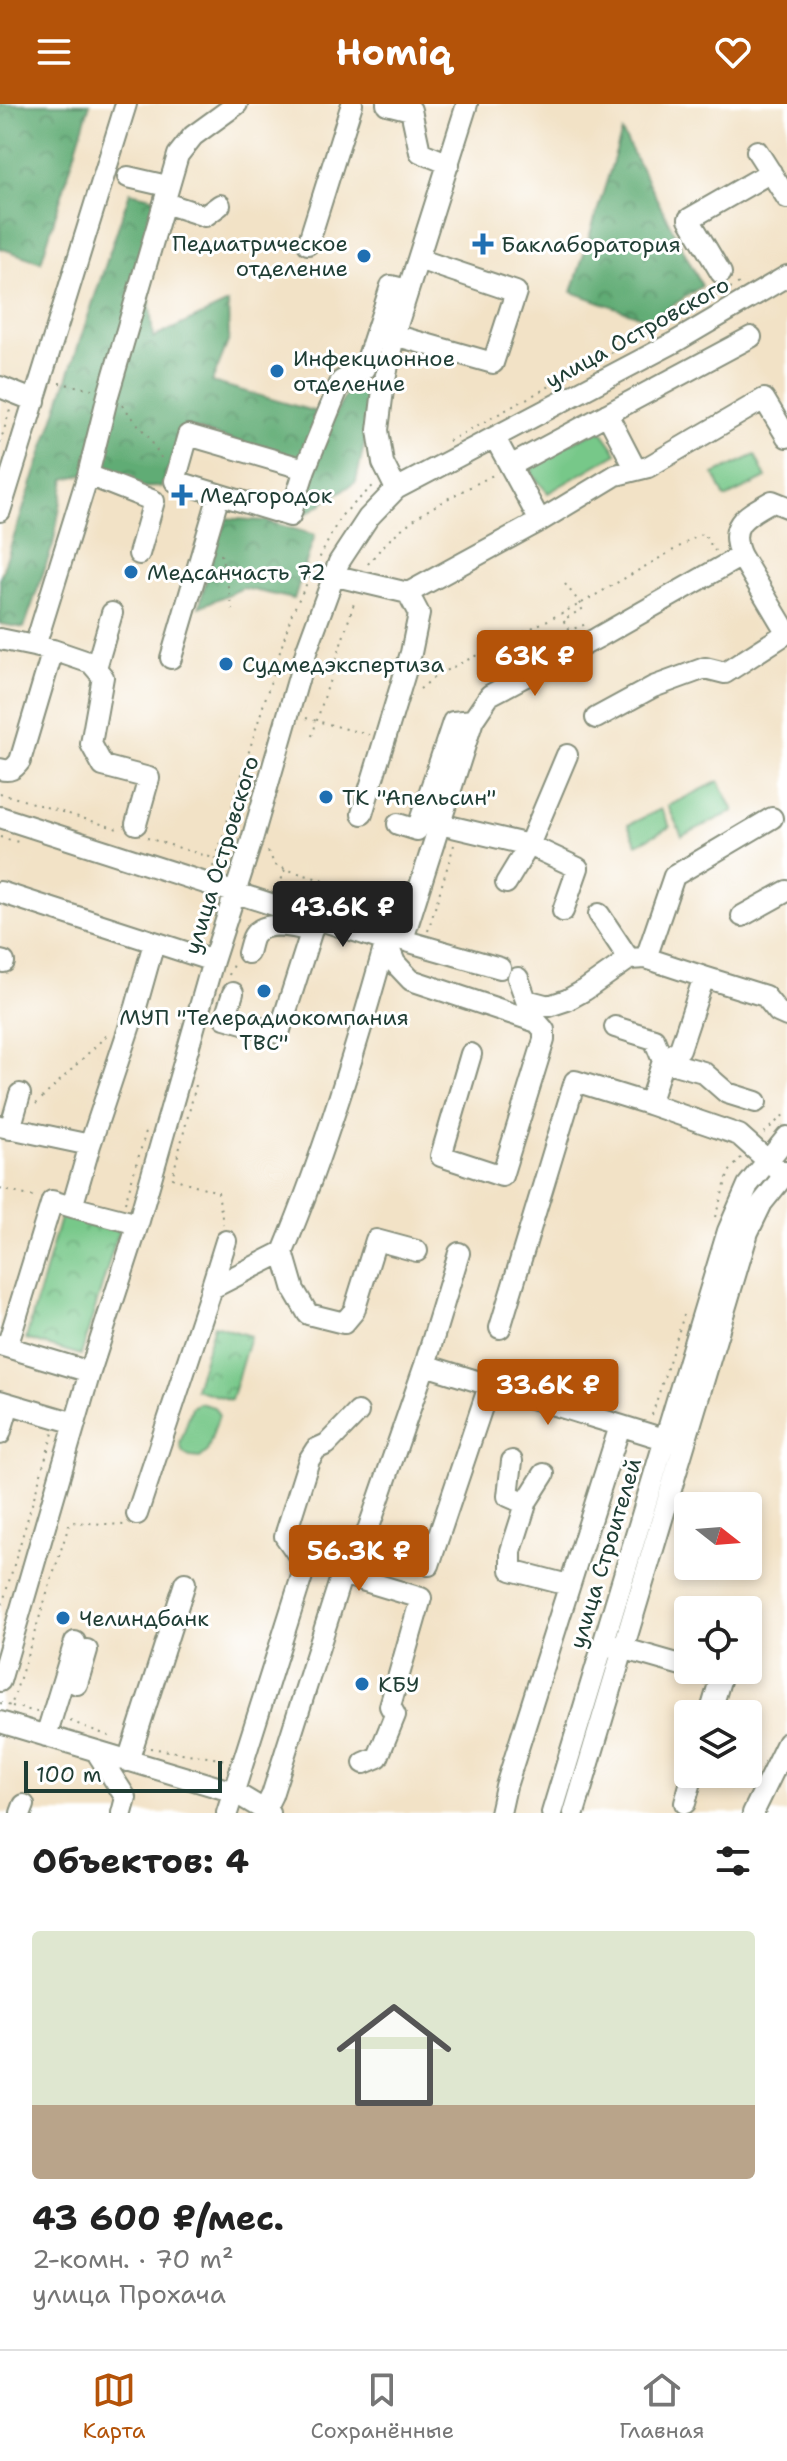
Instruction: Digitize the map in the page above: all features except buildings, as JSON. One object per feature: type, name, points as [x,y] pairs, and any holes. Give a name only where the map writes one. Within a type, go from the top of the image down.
[{"type":"street","points":[[0,511],[126,104]]},
{"type":"street","points":[[0,769],[14,769],[20,761],[44,648],[108,395],[178,155],[193,136],[237,104]]},
{"type":"street","points":[[308,244],[352,104]]},
{"type":"street","points":[[387,104],[412,107],[420,152],[449,164]]},
{"type":"street","points":[[392,481],[383,463],[378,430],[394,335],[467,104]]},
{"type":"street","points":[[757,151],[787,198]]},
{"type":"street","points":[[721,273],[689,219],[771,172]]},
{"type":"street","points":[[128,177],[205,216],[220,205]]},
{"type":"street","points":[[394,335],[493,363],[516,292],[418,259]]},
{"type":"street","name":"улица Островского","points":[[0,1681],[5,1646],[66,1420],[90,1372],[129,1221],[251,843],[307,649],[332,575],[354,535],[392,481],[495,438],[675,342],[787,276]]},
{"type":"street","points":[[305,469],[188,435],[175,481],[290,516],[305,469],[341,381],[364,369],[391,286],[408,290]]},
{"type":"street","points":[[510,466],[751,337]]},
{"type":"street","points":[[0,387],[35,401]]},
{"type":"street","points":[[332,575],[408,593],[540,521],[616,475],[648,467],[764,399],[787,437]]},
{"type":"street","points":[[607,414],[636,470]]},
{"type":"street","points":[[495,438],[540,521]]},
{"type":"street","points":[[88,475],[154,501],[139,554]]},
{"type":"street","points":[[171,658],[219,495]]},
{"type":"street","points":[[596,718],[653,687],[705,668],[725,673],[787,633],[733,561],[734,534],[742,520],[772,501],[787,507]]},
{"type":"street","points":[[392,940],[404,936],[450,826],[473,720],[490,695],[733,561]]},
{"type":"street","points":[[362,814],[411,653],[419,614],[408,593]]},
{"type":"street","points":[[96,668],[112,613]]},
{"type":"street","points":[[0,639],[44,648],[91,663],[103,677],[91,744],[103,766],[149,778],[136,831]]},
{"type":"street","points":[[398,824],[417,830],[453,722],[473,720]]},
{"type":"street","points":[[506,883],[529,845],[567,755]]},
{"type":"street","points":[[0,817],[275,904],[314,924],[423,945],[509,973],[526,1000],[549,1006],[585,990],[638,959],[674,876],[772,818]]},
{"type":"street","points":[[450,826],[529,845],[578,868],[563,911]]},
{"type":"street","points":[[742,916],[787,891]]},
{"type":"street","points":[[0,892],[213,961]]},
{"type":"street","points":[[599,914],[638,959],[765,996],[778,1012],[787,1016]]},
{"type":"street","points":[[242,954],[254,934],[265,927],[314,924]]},
{"type":"street","points":[[229,989],[225,1018],[279,1033],[314,924]]},
{"type":"street","points":[[392,940],[395,963],[411,980],[537,1022],[544,1030],[544,1040],[502,1176],[441,1156],[471,1054]]},
{"type":"street","points":[[392,940],[304,1202],[283,1252],[290,1295],[308,1314],[344,1323],[354,1311],[376,1240],[417,1251]]},
{"type":"street","points":[[72,1207],[154,943]]},
{"type":"street","points":[[649,1104],[663,1061],[680,1049],[704,977]]},
{"type":"street","points":[[615,1027],[654,1039],[663,1061]]},
{"type":"street","points":[[663,1061],[703,1072],[727,1093],[756,1102]]},
{"type":"street","points":[[500,1328],[575,1081],[739,1135],[766,1162],[786,1174]]},
{"type":"street","points":[[26,1100],[5,1128],[90,1145]]},
{"type":"street","name":"улица Строителей","points":[[569,1810],[613,1646],[674,1442],[728,1231],[748,1185],[787,1137]]},
{"type":"street","name":"улица Строителей","points":[[674,1442],[748,1232],[762,1203],[786,1174]]},
{"type":"street","points":[[90,1372],[3,1346],[52,1201],[129,1221]]},
{"type":"street","points":[[137,1514],[226,1241]]},
{"type":"street","points":[[211,1289],[283,1252]]},
{"type":"street","points":[[0,1722],[234,1792],[267,1811],[342,1574],[358,1559],[425,1365],[459,1253]]},
{"type":"street","points":[[425,1365],[674,1442]]},
{"type":"street","points":[[429,1565],[489,1386]]},
{"type":"street","points":[[0,1434],[4,1403],[66,1420]]},
{"type":"street","points":[[227,1813],[302,1576],[303,1562],[285,1536],[309,1460],[316,1449],[327,1444],[358,1412]]},
{"type":"street","points":[[500,1813],[568,1585],[620,1426]]},
{"type":"street","points":[[512,1461],[508,1496],[525,1504]]},
{"type":"street","points":[[544,1474],[525,1504],[511,1551],[511,1570],[568,1585]]},
{"type":"street","points":[[342,1574],[421,1598],[390,1706],[395,1715],[390,1733],[378,1757],[364,1763]]},
{"type":"street","points":[[128,1761],[185,1583]]},
{"type":"street","points":[[46,1736],[81,1646]]},
{"type":"street","points":[[613,1646],[674,1663]]},
{"type":"street","points":[[753,1813],[787,1743]]},
{"type":"street","points":[[96,1751],[126,1798],[122,1813]]},
{"type":"street","points":[[685,1803],[689,1788]]},
{"type":"path","points":[[438,447],[748,279]]},
{"type":"path","points":[[0,411],[9,414]]},
{"type":"path","points":[[205,931],[214,858],[292,613],[340,517],[392,481]]},
{"type":"path","points":[[415,692],[437,675],[580,604],[703,533],[733,561]]},
{"type":"path","points":[[220,548],[233,610]]},
{"type":"path","points":[[565,584],[584,608],[563,620],[570,630],[588,622]]},
{"type":"path","points":[[335,724],[362,733]]},
{"type":"path","points":[[0,793],[136,831],[214,858]]},
{"type":"path","points":[[423,945],[434,914],[450,826]]},
{"type":"path","points":[[251,843],[266,847],[275,865],[285,869],[434,914]]},
{"type":"path","points":[[275,904],[285,869]]},
{"type":"path","points":[[229,989],[242,954]]},
{"type":"path","points":[[26,1100],[113,1029]]},
{"type":"path","points":[[199,1074],[172,1178],[218,1192],[226,1241]]},
{"type":"path","points":[[129,1221],[150,1117]]},
{"type":"path","points":[[0,1189],[52,1201]]},
{"type":"path","points":[[0,1612],[66,1420]]},
{"type":"path","points":[[0,1703],[11,1706],[70,1522],[131,1526],[137,1514]]},
{"type":"green space","points":[[0,104],[90,104],[41,262],[0,248]]},
{"type":"green space","points":[[622,132],[702,286],[650,320],[572,292]]},
{"type":"green space","points":[[130,192],[156,198],[147,275],[153,338],[228,303],[229,339],[212,382],[334,417],[352,382],[376,391],[356,482],[301,517],[306,464],[184,425],[162,487],[121,488],[109,468],[65,479],[53,545],[24,628],[0,624],[0,578]]},
{"type":"green space","points":[[600,429],[617,453],[548,493],[532,474],[534,461]]},
{"type":"green space","points":[[755,455],[766,478],[725,498],[714,474]]},
{"type":"green space","points":[[223,518],[266,521],[315,535],[294,599],[243,588],[199,607]]},
{"type":"green space","points":[[719,781],[734,811],[682,836],[668,806]]},
{"type":"green space","points":[[661,809],[670,827],[637,844],[628,825]]},
{"type":"green space","points":[[62,1211],[120,1226],[81,1355],[26,1339]]},
{"type":"green space","points":[[214,1325],[250,1336],[231,1400],[195,1389]]},
{"type":"green space","points":[[199,1403],[214,1407],[219,1415],[207,1452],[200,1458],[183,1453],[180,1444],[192,1407]]},
{"type":"place","name":"Баклаборатория","points":[[483,244]]},
{"type":"place","name":"Педиатрическое отделение","points":[[364,256]]},
{"type":"place","name":"Инфекционное отделение","points":[[277,371]]},
{"type":"place","name":"Медгородок","points":[[182,495]]},
{"type":"place","name":"Медсанчасть 72","points":[[131,572]]},
{"type":"place","name":"Судмедэкспертиза","points":[[226,664]]},
{"type":"place","name":"ТК \"Апельсин\"","points":[[326,797]]},
{"type":"place","name":"МУП \"Телерадиокомпания ТВС\"","points":[[264,991]]},
{"type":"place","name":"Челиндбанк","points":[[63,1618]]},
{"type":"place","name":"КБУ","points":[[362,1684]]}]
